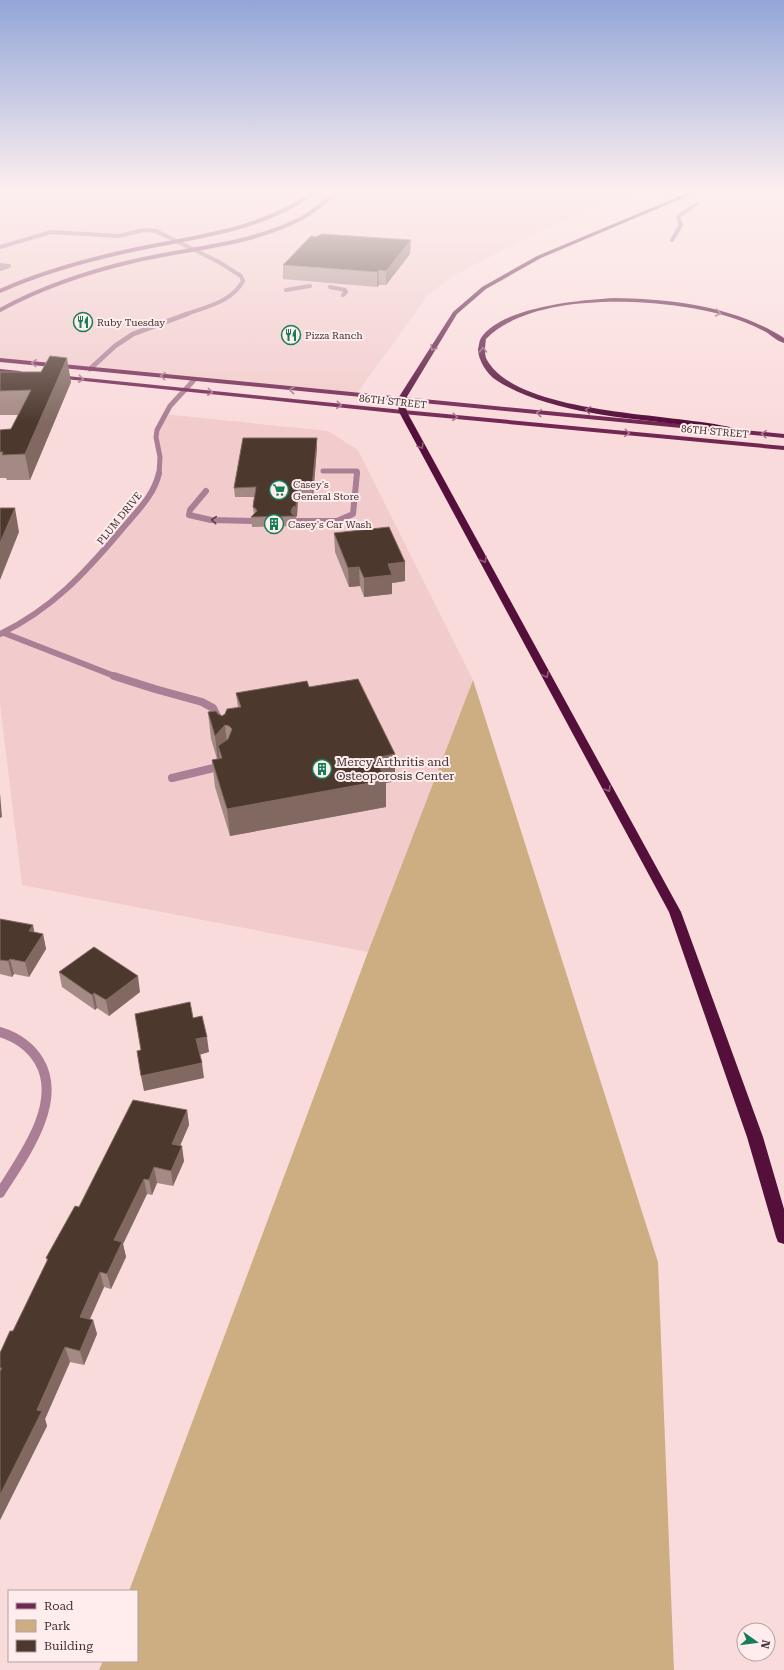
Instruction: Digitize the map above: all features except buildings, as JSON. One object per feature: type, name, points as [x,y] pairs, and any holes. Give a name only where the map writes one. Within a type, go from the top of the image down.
[{"type":"highway","points":[[521,267],[484,288],[455,313],[402,406],[675,912],[755,1137],[784,1237]]},
{"type":"highway","points":[[734,431],[710,425],[595,412],[558,404],[506,383],[488,368],[483,360],[483,339],[497,326],[520,315],[542,309],[614,300],[666,303],[726,314],[764,328],[784,341]]},
{"type":"main road","name":"86TH STREET","points":[[0,360],[194,380],[402,406],[784,448]]},
{"type":"main road","points":[[0,371],[31,374]]},
{"type":"main road","name":"86TH STREET","points":[[54,376],[184,390],[784,436]]},
{"type":"street","points":[[1,289],[66,267]]},
{"type":"street","points":[[0,310],[30,294],[74,277],[110,267]]},
{"type":"street","points":[[90,369],[115,346],[133,334],[218,303],[227,299],[238,291],[243,281],[241,276],[227,267]]},
{"type":"street","points":[[286,290],[310,286]]},
{"type":"street","points":[[330,287],[342,288],[346,292],[343,295]]},
{"type":"street","name":"PLUM DRIVE","points":[[2,633],[56,600],[70,588],[147,498],[156,484],[160,471],[160,453],[156,434],[163,414],[170,404],[194,380]]},
{"type":"street","points":[[296,521],[337,521],[353,514],[357,471],[323,471]]},
{"type":"street","points":[[190,510],[206,491]]},
{"type":"street","points":[[190,510],[203,504]]},
{"type":"street","points":[[190,510],[190,515],[198,518],[228,522],[253,521]]},
{"type":"street","points":[[2,633],[69,660],[148,688],[209,705],[217,711],[222,730]]},
{"type":"street","points":[[172,778],[221,767],[227,762]]},
{"type":"street","points":[[0,1032],[9,1035],[28,1047],[41,1064],[47,1083],[46,1106],[37,1128],[0,1194]]},
{"type":"shaded area","points":[[0,267],[471,267],[455,275],[428,295],[355,396],[0,360]]},
{"type":"shaded area","points":[[163,414],[328,431],[358,450],[473,680],[368,952],[22,885],[0,704],[0,634],[56,600],[147,498],[160,471],[155,434]]},
{"type":"green space","points":[[473,680],[658,1262],[674,1670],[99,1670],[103,1662],[138,1662],[138,1590],[129,1590],[368,952]]},
{"type":"place","name":"Ruby Tuesday","points":[[83,322]]},
{"type":"place","name":"Pizza Ranch","points":[[291,335]]},
{"type":"place","name":"Casey's General Store","points":[[279,490]]},
{"type":"place","name":"Casey's Car Wash","points":[[274,524]]},
{"type":"place","name":"Mercy Arthritis and Osteoporosis Center","points":[[322,769]]}]
